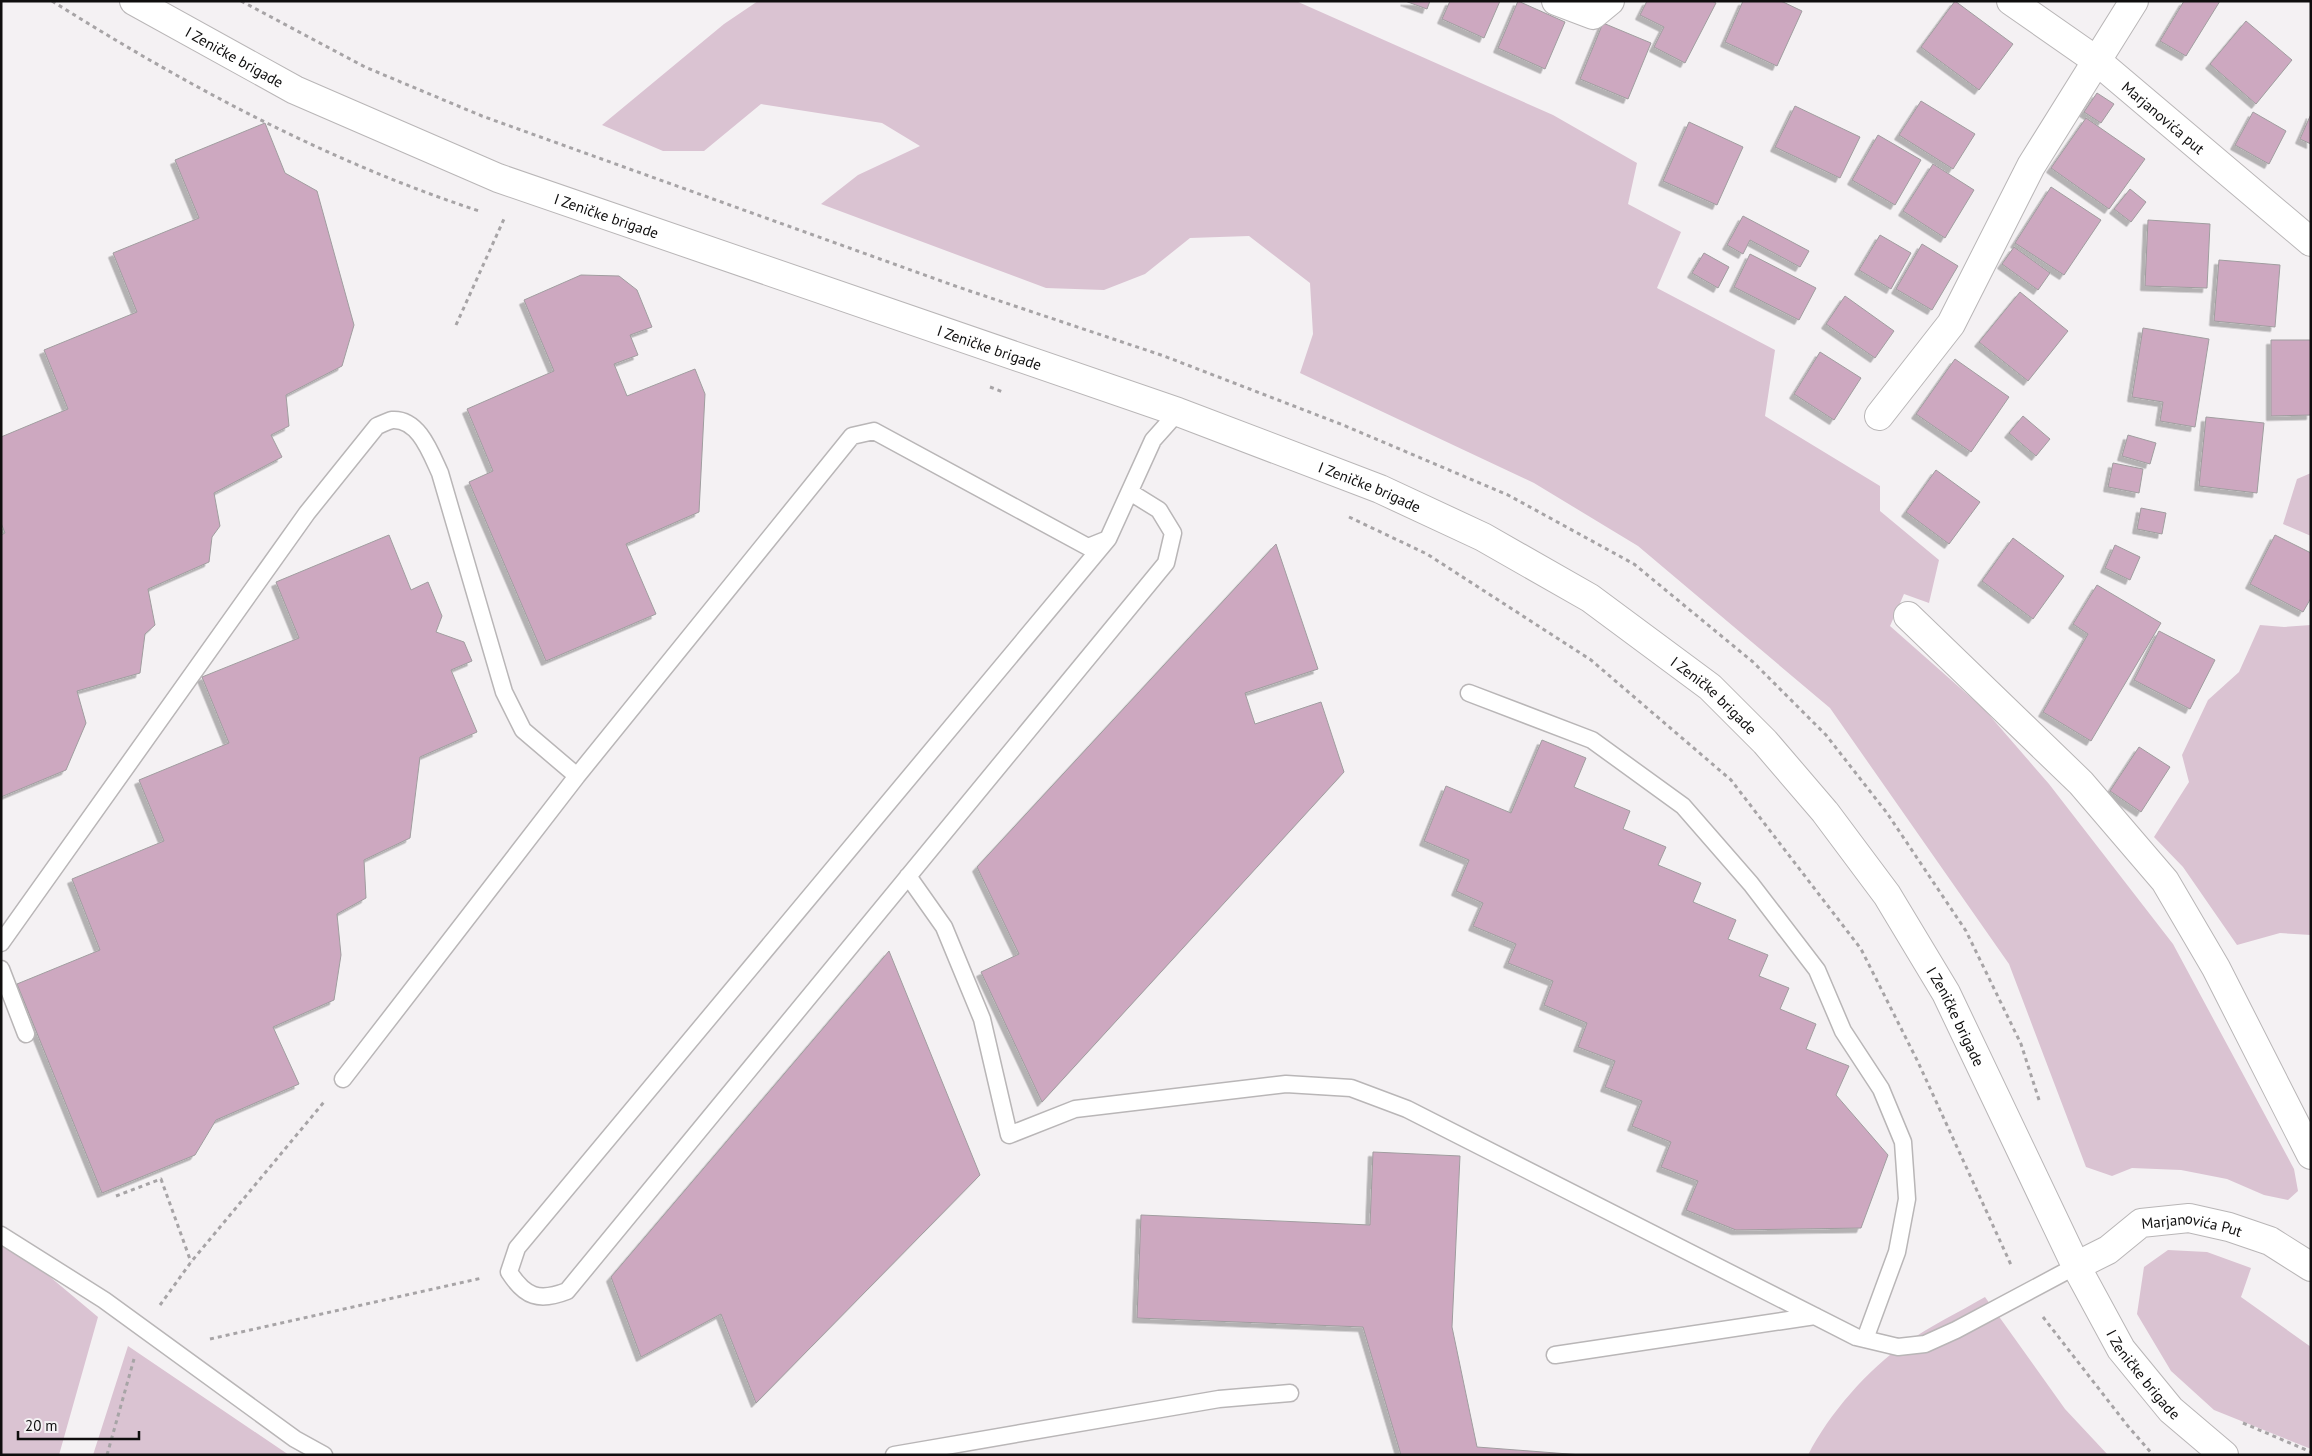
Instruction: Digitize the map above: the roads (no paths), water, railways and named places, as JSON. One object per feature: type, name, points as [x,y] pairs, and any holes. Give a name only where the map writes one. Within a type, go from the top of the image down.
[{"type":"street","name":"I Zeničke brigade","points":[[134,1],[295,90],[498,178],[1178,412],[1380,489],[1483,537],[1590,598],[1710,688],[1765,742],[1825,812],[1887,895],[1946,992],[2076,1266],[2121,1349],[2171,1410],[2224,1455]]},
{"type":"street","points":[[1556,1],[1593,15],[1609,4],[1610,1]]},
{"type":"street","name":"Marjanovića put","points":[[2011,1],[2097,61],[2311,242]]},
{"type":"street","points":[[1880,416],[1951,324],[2031,166],[2134,1]]},
{"type":"street","points":[[1908,616],[2081,783],[2165,881],[2216,968],[2311,1155]]},
{"type":"street","name":"Marjanovića Put","points":[[2076,1266],[2108,1250],[2141,1224],[2189,1218],[2229,1227],[2270,1241],[2311,1267]]},
{"type":"lane","points":[[1130,492],[1159,510],[1173,533],[1166,563],[567,1292],[550,1298],[528,1294],[517,1285],[509,1272],[517,1248],[1108,539],[1153,440],[1178,412]]},
{"type":"lane","points":[[1,943],[308,513],[377,426],[392,420],[408,423],[427,442],[440,473],[504,692],[512,713],[522,730],[577,776]]},
{"type":"lane","points":[[343,1079],[577,776],[852,436],[874,432],[1088,547],[1108,539]]},
{"type":"lane","points":[[1469,692],[1592,740],[1683,806],[1751,884],[1817,970],[1843,1031],[1881,1089],[1903,1142],[1907,1199],[1897,1252],[1865,1339]]},
{"type":"lane","points":[[908,876],[944,927],[982,1019],[1009,1134],[1075,1110],[1286,1084],[1350,1088],[1406,1108],[1856,1337],[1898,1347],[1925,1344],[2026,1294],[2076,1266]]},
{"type":"lane","points":[[1,969],[26,1034]]},
{"type":"lane","points":[[1,1235],[104,1300],[295,1439],[324,1455]]},
{"type":"lane","points":[[1555,1355],[1815,1316]]},
{"type":"lane","points":[[894,1455],[1219,1399],[1290,1393]]}]
